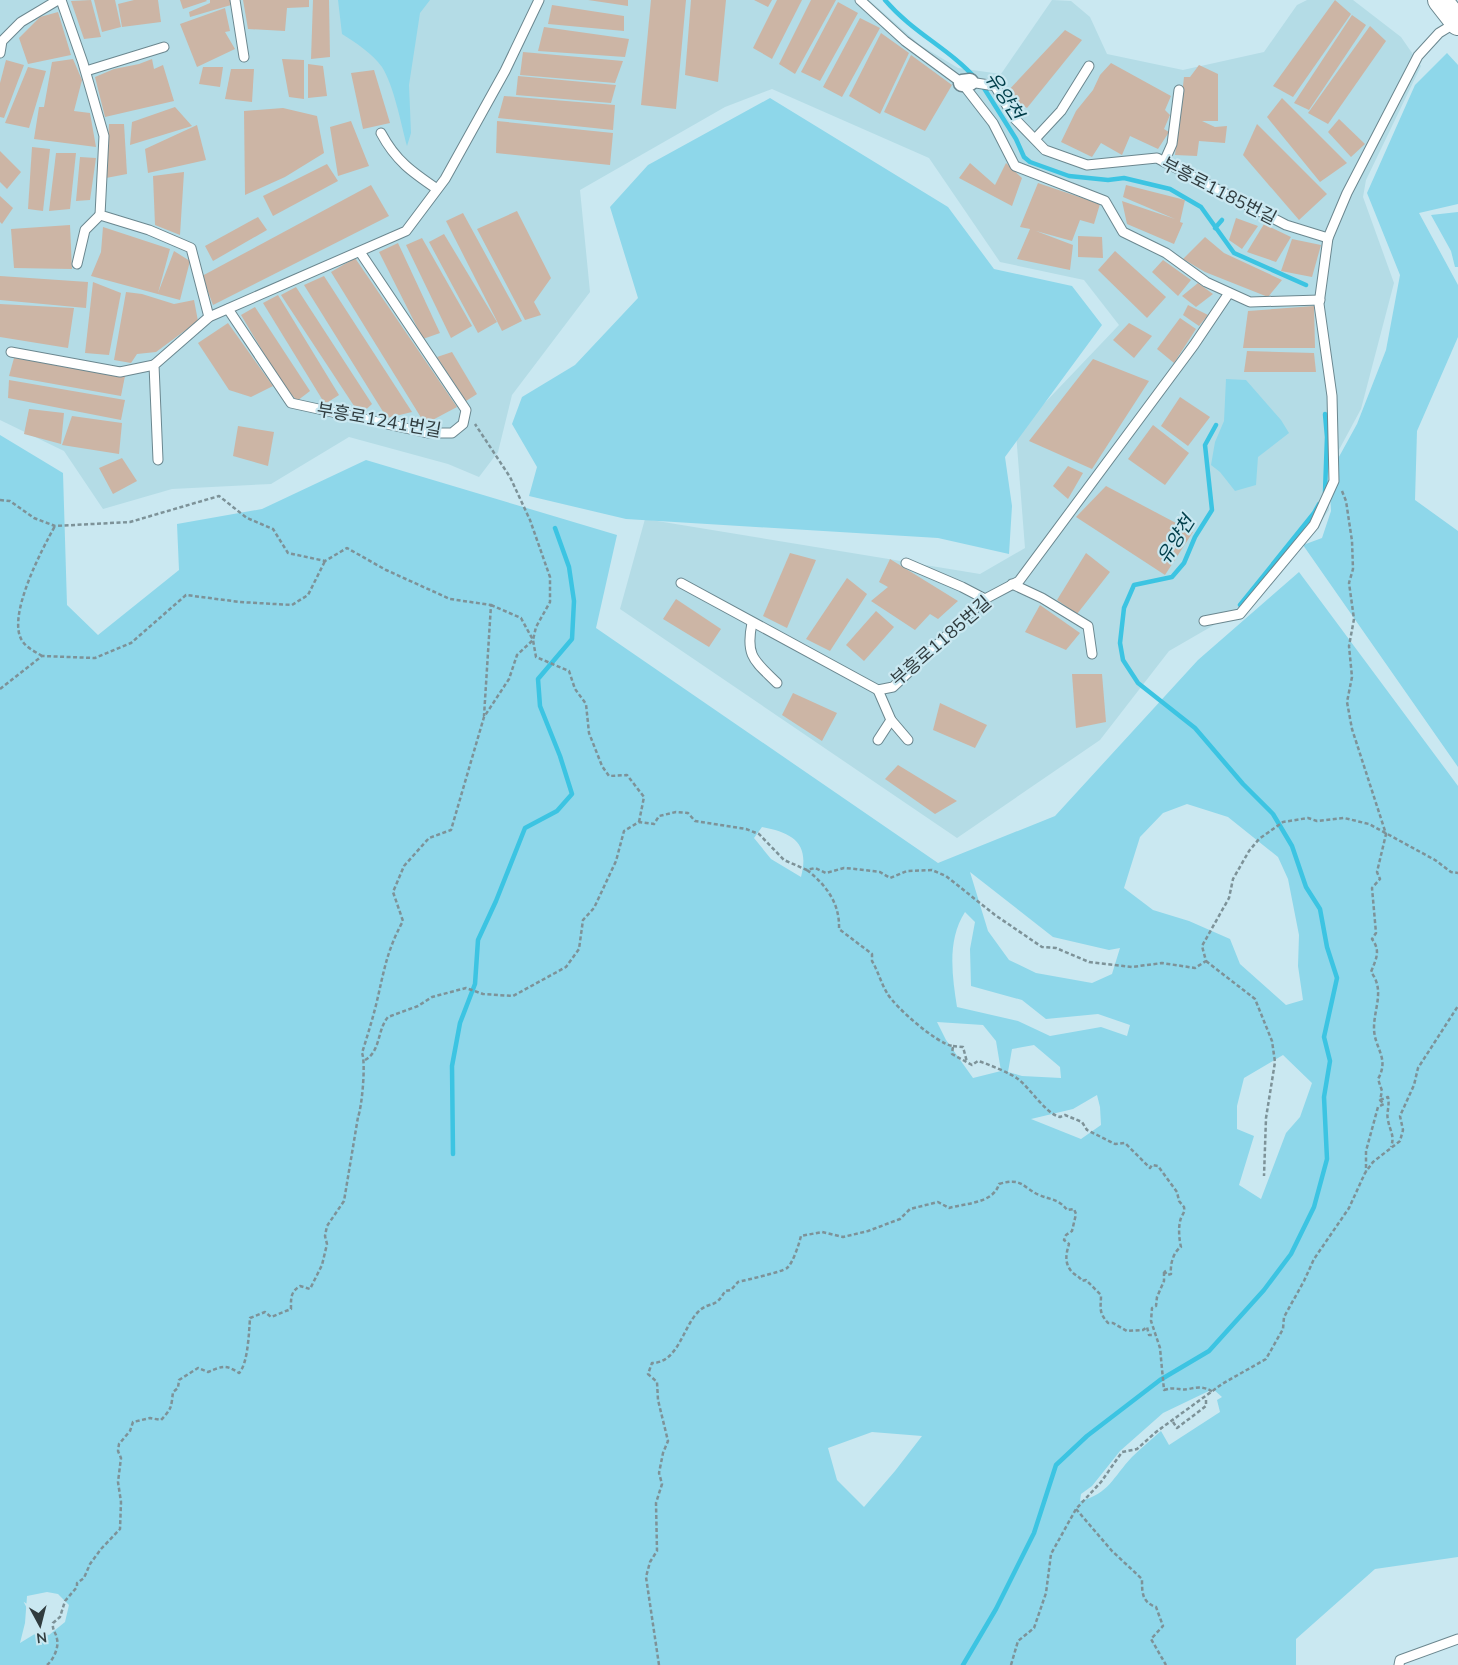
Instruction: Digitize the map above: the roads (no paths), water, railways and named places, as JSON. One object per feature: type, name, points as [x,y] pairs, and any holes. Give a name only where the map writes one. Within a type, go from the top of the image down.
[{"type":"main road","points":[[1440,0],[1458,22]]},
{"type":"lane","points":[[0,53],[2,41],[21,22],[60,0],[86,71],[104,136],[100,215],[85,230],[77,264]]},
{"type":"lane","points":[[235,0],[244,57]]},
{"type":"lane","points":[[11,352],[120,372],[154,366],[209,317],[360,252],[406,230],[438,188],[505,71],[539,0]]},
{"type":"lane","name":"부흥로1185번길","points":[[860,0],[905,42],[966,83],[993,123],[1015,166],[1106,201],[1122,232],[1166,253],[1206,282],[1229,293],[1250,302],[1320,300]]},
{"type":"lane","points":[[1204,621],[1240,614],[1314,525],[1334,479],[1332,396],[1320,300],[1328,238],[1347,193],[1418,56],[1439,33],[1458,22]]},
{"type":"lane","points":[[86,71],[164,47]]},
{"type":"lane","points":[[1035,139],[1061,111],[1088,66]]},
{"type":"lane","name":"부흥로1185번길","points":[[966,83],[994,86],[1015,119],[1045,150],[1087,165],[1157,158],[1286,226],[1328,238]]},
{"type":"lane","points":[[1164,162],[1172,144],[1179,90]]},
{"type":"lane","points":[[381,133],[391,153],[408,169],[438,188]]},
{"type":"lane","points":[[100,215],[149,230],[191,248],[209,317]]},
{"type":"lane","name":"부흥로1241번길","points":[[228,309],[291,403],[428,433],[452,433],[463,424],[466,410],[360,252]]},
{"type":"lane","name":"부흥로1185번길","points":[[681,583],[878,690],[893,687],[985,599],[1019,581],[1194,345],[1229,293]]},
{"type":"lane","points":[[154,366],[158,460]]},
{"type":"lane","points":[[906,563],[962,586],[985,599]]},
{"type":"lane","points":[[1012,584],[1088,626],[1092,654]]},
{"type":"lane","points":[[752,623],[748,643],[754,660],[777,683]]},
{"type":"lane","points":[[878,690],[891,720],[908,740]]},
{"type":"lane","points":[[878,740],[891,720]]},
{"type":"lane","points":[[1399,1665],[1400,1660],[1458,1639]]},
{"type":"waterway","name":"유양천","points":[[885,0],[907,22],[966,68],[976,79]]},
{"type":"waterway","points":[[982,85],[1016,139],[1024,157],[1030,162],[1069,176],[1108,180],[1124,178],[1170,189],[1201,207],[1234,253],[1306,285]]},
{"type":"waterway","points":[[1215,228],[1222,220]]},
{"type":"waterway","points":[[1325,414],[1327,437],[1325,492]]},
{"type":"waterway","points":[[963,1665],[996,1609],[1034,1533],[1056,1465],[1087,1436],[1160,1380],[1209,1351],[1264,1290],[1291,1254],[1314,1207],[1327,1159],[1324,1097],[1330,1061],[1324,1037],[1337,978],[1327,947],[1320,909],[1306,887],[1292,846],[1273,814],[1243,784],[1195,728],[1138,683],[1123,660],[1120,643],[1124,608],[1134,585],[1172,577],[1184,563],[1195,537],[1212,510],[1205,445],[1216,425]]},
{"type":"waterway","points":[[1240,605],[1314,513],[1319,504]]},
{"type":"waterway","points":[[453,1154],[452,1066],[460,1023],[475,984],[478,940],[496,901],[525,828],[557,811],[572,794],[560,756],[540,706],[538,679],[572,639],[574,601],[569,567],[555,528]]}]
